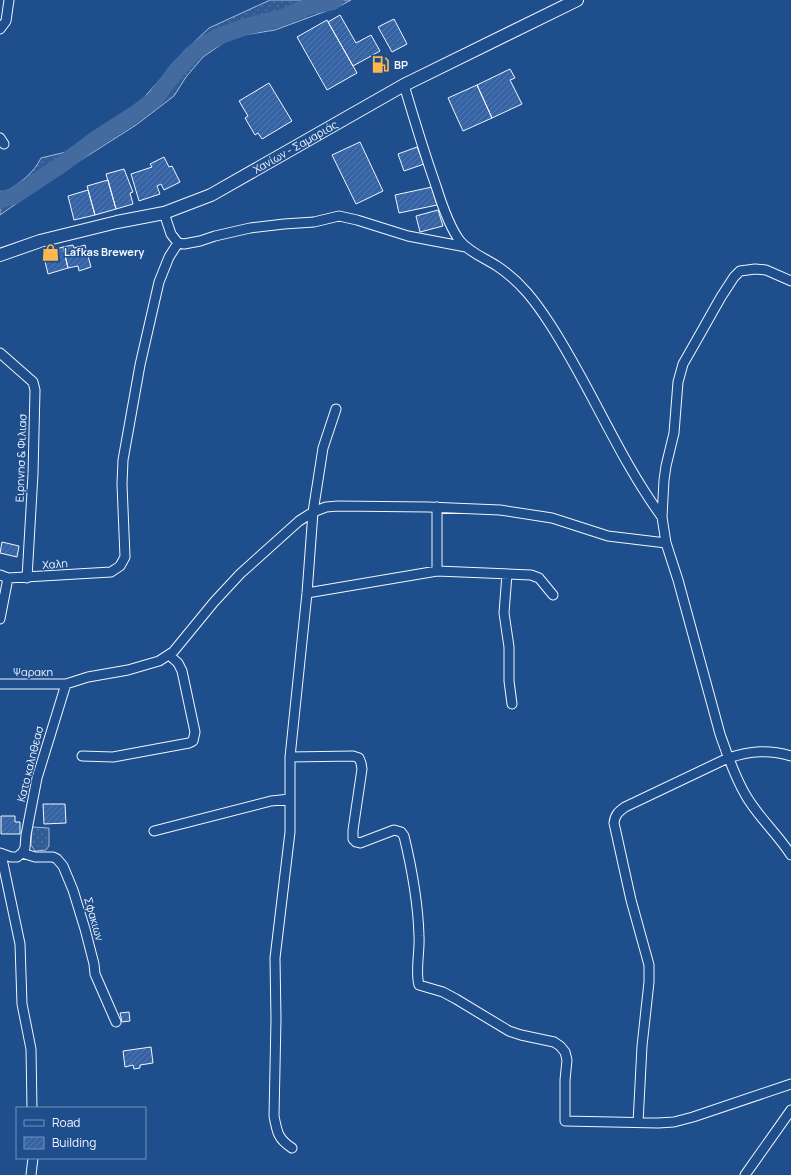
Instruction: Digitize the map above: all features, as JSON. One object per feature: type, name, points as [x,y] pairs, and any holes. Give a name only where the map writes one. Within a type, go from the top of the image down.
[{"type":"main road","name":"Χανίων - Σαμαριάς","points":[[0,255],[40,241],[118,222],[164,213],[211,195],[404,85],[577,0]]},
{"type":"street","points":[[0,29],[6,21],[9,0]]},
{"type":"street","points":[[404,85],[426,160],[443,207],[459,240],[466,247],[498,267],[529,293],[569,352],[591,397],[629,466],[646,495],[662,517]]},
{"type":"street","points":[[164,213],[171,234],[178,243],[184,244],[250,228],[314,222],[339,216],[408,236],[466,247]]},
{"type":"street","name":"Χαλη","points":[[4,577],[27,578],[111,572],[120,566],[125,557],[122,484],[123,460],[140,365],[160,282],[169,257],[178,243]]},
{"type":"street","points":[[791,281],[766,270],[755,269],[740,271],[734,277],[683,364],[678,382],[674,432],[666,466],[662,517],[666,543],[678,580],[720,734],[728,758],[745,794],[791,855]]},
{"type":"street","name":"Ειρηνησ & Φιλιασ","points":[[0,353],[33,382],[35,390],[33,474],[27,578]]},
{"type":"street","points":[[292,1148],[283,1142],[277,1132],[274,1116],[276,958],[288,846],[290,757],[307,593],[313,512],[323,448],[336,409]]},
{"type":"street","points":[[82,756],[113,757],[193,741],[194,732],[182,671],[178,663],[169,655],[184,640],[214,602],[240,574],[299,521],[313,512],[326,507],[438,507],[500,510],[552,518],[608,536],[666,543]]},
{"type":"street","points":[[437,572],[438,507]]},
{"type":"street","points":[[307,593],[437,572],[530,575],[539,578],[553,595]]},
{"type":"street","points":[[508,574],[504,613],[509,647],[509,681],[512,704]]},
{"type":"street","points":[[0,619],[4,577]]},
{"type":"street","name":"Ψαρακη","points":[[0,684],[66,684],[88,677],[134,668],[159,661],[169,655]]},
{"type":"street","name":"Κατο καληθεασ","points":[[23,852],[25,848],[37,778],[66,684]]},
{"type":"street","points":[[638,1123],[642,1046],[649,982],[649,965],[631,900],[614,823],[614,817],[625,807],[728,758],[745,752],[780,752],[791,756]]},
{"type":"street","points":[[290,757],[353,756],[359,758],[362,769],[353,839],[360,843],[394,830],[402,832],[404,836],[412,871],[418,920],[420,946],[418,975],[419,985],[443,992],[509,1031],[554,1042],[560,1046],[565,1052],[567,1060],[565,1080],[565,1121],[638,1123],[674,1122],[791,1084]]},
{"type":"street","points":[[154,831],[271,801],[290,798]]},
{"type":"street","name":"Σφακιων","points":[[0,853],[11,858],[17,857],[23,852],[34,857],[53,857],[63,866],[73,890],[85,929],[95,974],[116,1022]]},
{"type":"street","points":[[0,853],[20,944],[22,1004],[31,1049],[32,1107]]},
{"type":"street","points":[[745,1175],[791,1110]]},
{"type":"street","points":[[31,1175],[33,1159]]},
{"type":"shaded area","points":[[270,0],[351,0],[340,6],[275,30],[232,37],[203,57],[186,77],[174,96],[136,125],[62,172],[0,215],[0,191],[5,192],[21,182],[34,169],[41,158],[66,152],[140,102],[190,46],[209,28]]},
{"type":"shaded area","points":[[32,827],[49,828],[49,846],[46,850],[35,851],[31,845]]},
{"type":"building","points":[[340,15],[356,43],[371,35],[380,51],[353,66],[328,22]]},
{"type":"building","points":[[394,19],[407,44],[392,52],[378,27]]},
{"type":"building","points":[[327,20],[357,73],[327,90],[297,37]]},
{"type":"building","points":[[510,69],[515,78],[510,80],[522,104],[492,118],[477,85]]},
{"type":"building","points":[[269,83],[292,121],[262,139],[258,133],[255,135],[245,118],[248,116],[239,101]]},
{"type":"building","points":[[477,85],[492,118],[463,131],[448,98]]},
{"type":"building","points":[[360,142],[383,191],[356,204],[332,155]]},
{"type":"building","points":[[417,147],[424,164],[404,171],[398,154]]},
{"type":"building","points":[[164,157],[169,167],[172,166],[180,182],[164,190],[161,184],[157,186],[160,194],[139,201],[131,174],[152,167],[150,164]]},
{"type":"building","points":[[124,169],[133,192],[130,193],[133,204],[116,209],[106,174]]},
{"type":"building","points":[[108,180],[116,209],[95,215],[87,186]]},
{"type":"building","points":[[432,187],[437,205],[399,213],[395,195]]},
{"type":"building","points":[[88,190],[95,215],[74,220],[68,196]]},
{"type":"building","points":[[438,210],[443,226],[420,232],[416,216]]},
{"type":"building","points":[[73,245],[74,248],[85,245],[91,267],[79,271],[78,266],[68,268],[63,247]]},
{"type":"building","points":[[63,247],[68,268],[48,274],[43,253]]},
{"type":"building","points":[[2,542],[19,546],[17,557],[0,553]]},
{"type":"building","points":[[43,804],[65,804],[66,823],[44,824]]},
{"type":"building","points":[[1,816],[15,816],[15,822],[20,822],[20,834],[1,834]]},
{"type":"building","points":[[129,1012],[130,1021],[122,1022],[120,1013]]},
{"type":"building","points":[[151,1047],[153,1063],[140,1065],[140,1068],[134,1069],[133,1065],[125,1067],[123,1051]]},
{"type":"waterway","points":[[0,200],[14,196],[155,99],[176,71],[191,55],[205,44],[222,35],[245,27],[281,18],[310,6],[332,2],[335,0]]},
{"type":"place","name":"BP","points":[[381,65]]},
{"type":"place","name":"Lafkas Brewery","points":[[51,252]]}]
